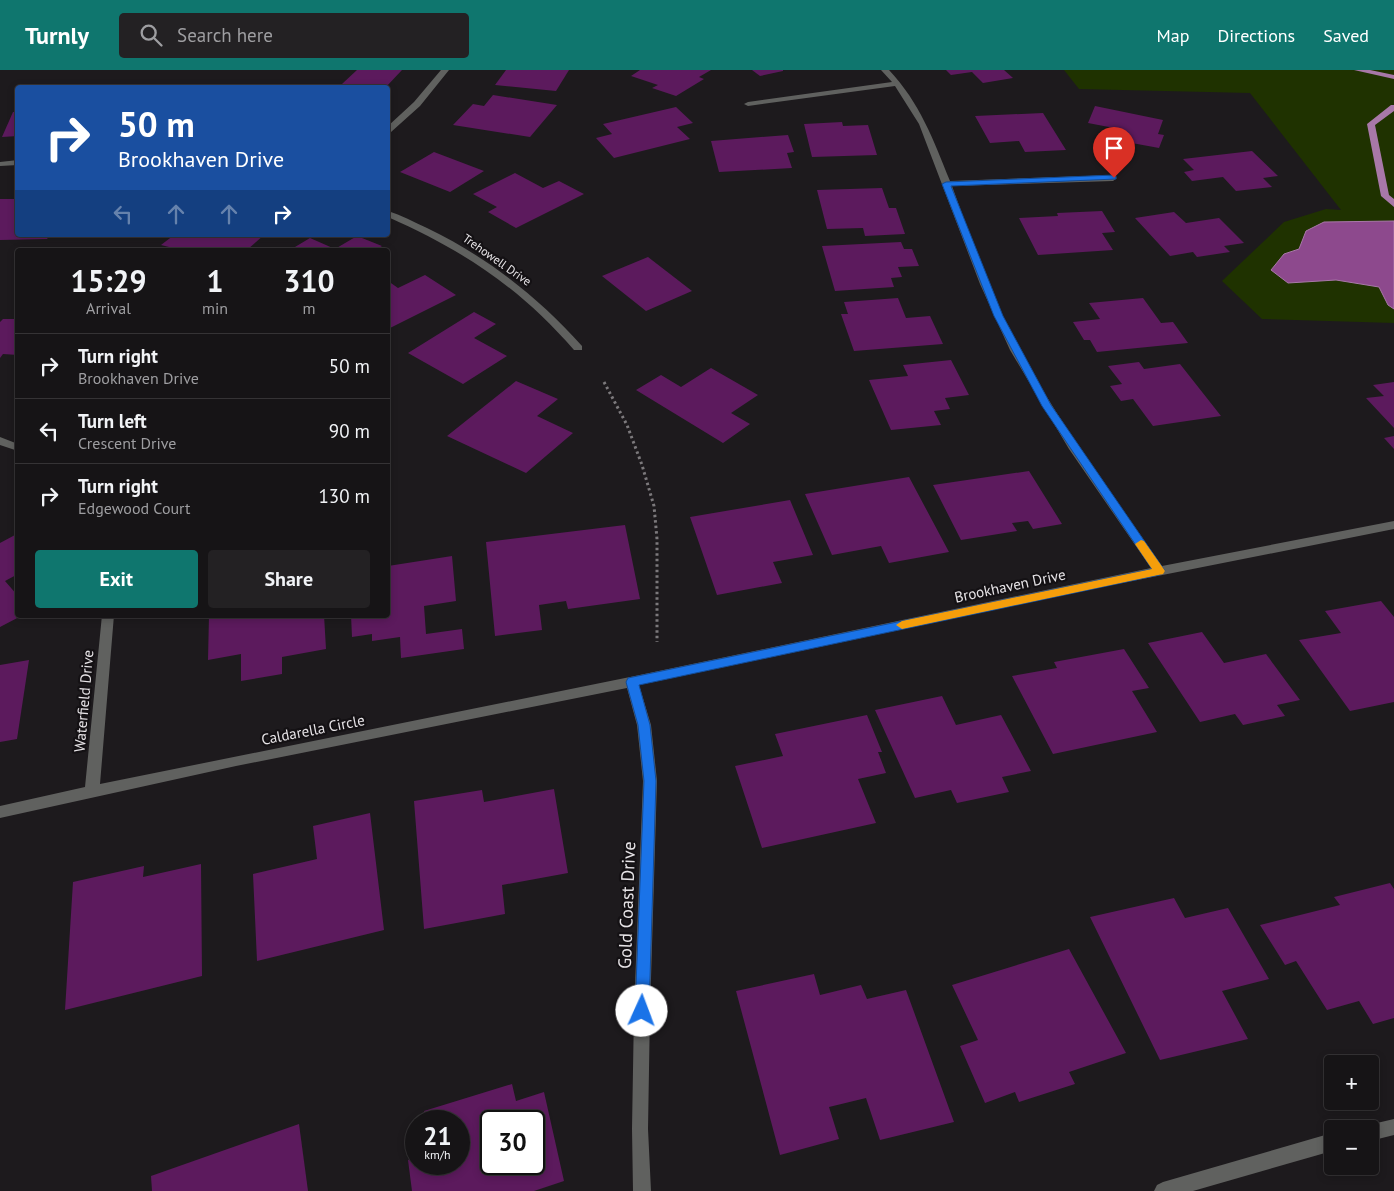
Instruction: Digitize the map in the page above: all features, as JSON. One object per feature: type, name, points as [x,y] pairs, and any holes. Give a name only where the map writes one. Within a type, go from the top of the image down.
[{"type":"street","points":[[390,128],[417,104],[446,70]]},
{"type":"street","points":[[885,70],[898,83],[913,103],[925,125],[998,316],[1046,406],[1159,571]]},
{"type":"street","points":[[748,104],[898,83]]},
{"type":"street","points":[[0,164],[15,162]]},
{"type":"street","points":[[946,184],[1114,178]]},
{"type":"street","name":"Trehowell Drive","points":[[390,215],[433,233],[478,259],[516,286],[548,314],[578,348]]},
{"type":"street","points":[[0,441],[15,447]]},
{"type":"street","name":"Brookhaven Drive","points":[[632,682],[1159,571],[1394,525]]},
{"type":"street","name":"Waterfield Drive","points":[[92,791],[108,618]]},
{"type":"street","name":"Caldarella Circle","points":[[0,812],[92,791],[632,682]]},
{"type":"street","name":"Gold Coast Drive","points":[[632,682],[644,725],[650,781],[642,1011],[640,1129],[642,1191]]},
{"type":"street","points":[[1379,1130],[1394,1127]]},
{"type":"street","points":[[1163,1191],[1324,1144]]},
{"type":"path","points":[[604,382],[627,425],[642,465],[654,506],[657,539],[658,642]]},
{"type":"green space","points":[[1064,70],[1394,70],[1394,323],[1262,319],[1222,281],[1284,222],[1326,209],[1341,210],[1250,93],[1079,89]]},
{"type":"shaded area","points":[[1394,221],[1394,309],[1388,305],[1379,287],[1336,280],[1288,283],[1271,270],[1284,254],[1299,249],[1306,231],[1324,222]]},
{"type":"building","points":[[357,70],[402,70],[388,85],[342,84]]},
{"type":"building","points":[[506,70],[569,70],[556,91],[495,85]]},
{"type":"building","points":[[640,70],[711,70],[699,77],[704,79],[676,96],[652,88],[658,85],[631,76]]},
{"type":"building","points":[[752,70],[783,70],[783,71],[760,76]]},
{"type":"building","points":[[946,70],[1004,70],[1013,78],[983,83],[972,72],[951,75]]},
{"type":"building","points":[[493,95],[557,105],[530,137],[453,125],[473,104],[484,106]]},
{"type":"building","points":[[1095,106],[1163,120],[1158,134],[1164,135],[1159,148],[1110,139],[1114,128],[1088,123]]},
{"type":"building","points":[[676,107],[693,123],[677,127],[690,139],[614,158],[596,138],[612,134],[603,124]]},
{"type":"building","points":[[13,112],[15,112],[15,136],[2,137]]},
{"type":"building","points":[[1043,113],[1066,150],[1025,152],[1019,141],[990,143],[975,116]]},
{"type":"building","points":[[842,122],[843,126],[868,125],[877,155],[812,157],[804,124]]},
{"type":"building","points":[[788,135],[794,152],[787,153],[792,168],[719,172],[711,141]]},
{"type":"building","points":[[1252,151],[1278,176],[1263,178],[1272,187],[1236,191],[1223,177],[1192,181],[1184,172],[1194,170],[1183,159]]},
{"type":"building","points":[[434,152],[484,171],[450,192],[400,172]]},
{"type":"building","points":[[515,173],[543,188],[559,181],[584,194],[516,228],[488,212],[497,207],[473,194]]},
{"type":"building","points":[[882,188],[889,208],[896,208],[905,234],[865,236],[863,228],[827,229],[817,190]]},
{"type":"building","points":[[0,199],[15,199],[15,237],[48,237],[47,239],[0,240]]},
{"type":"building","points":[[1102,211],[1115,232],[1102,233],[1113,250],[1038,255],[1019,218],[1058,216],[1057,213]]},
{"type":"building","points":[[1174,212],[1186,223],[1219,218],[1244,243],[1224,246],[1230,252],[1197,257],[1193,252],[1170,256],[1135,218]]},
{"type":"building","points":[[171,237],[262,237],[249,248],[173,248],[161,245]]},
{"type":"building","points":[[355,237],[382,246],[379,248],[337,248]]},
{"type":"building","points":[[310,238],[333,248],[293,248]]},
{"type":"building","points":[[901,242],[904,249],[912,249],[919,266],[898,267],[902,277],[891,278],[894,287],[835,291],[822,246]]},
{"type":"building","points":[[648,257],[692,291],[646,311],[602,276]]},
{"type":"building","points":[[425,275],[456,295],[390,328],[390,282],[398,288]]},
{"type":"building","points":[[898,298],[906,318],[930,316],[943,344],[854,351],[841,314],[848,314],[844,302]]},
{"type":"building","points":[[1143,298],[1161,323],[1173,322],[1188,343],[1097,352],[1090,340],[1084,340],[1073,322],[1100,319],[1089,303]]},
{"type":"building","points":[[474,312],[496,324],[474,338],[507,356],[463,384],[408,353]]},
{"type":"building","points":[[3,319],[15,319],[15,355],[3,354],[0,358],[0,322]]},
{"type":"building","points":[[951,360],[969,395],[945,398],[950,409],[934,411],[941,425],[891,430],[869,380],[908,376],[903,365]]},
{"type":"building","points":[[1139,362],[1144,369],[1180,364],[1221,416],[1153,426],[1133,399],[1121,401],[1110,386],[1122,384],[1108,366]]},
{"type":"building","points":[[711,368],[758,395],[731,413],[750,424],[723,443],[636,390],[661,375],[681,387]]},
{"type":"building","points":[[516,381],[558,399],[537,416],[573,433],[526,473],[447,436]]},
{"type":"building","points":[[1394,382],[1394,428],[1366,398],[1384,396],[1373,385]]},
{"type":"building","points":[[1394,436],[1394,449],[1384,438]]},
{"type":"building","points":[[1029,471],[1062,524],[1033,529],[1028,521],[1012,523],[1017,531],[961,540],[933,485]]},
{"type":"building","points":[[909,477],[949,552],[889,563],[881,546],[832,555],[805,494]]},
{"type":"building","points":[[790,500],[813,555],[773,562],[782,583],[717,595],[690,517]]},
{"type":"building","points":[[625,525],[640,599],[568,609],[566,601],[539,605],[542,630],[495,636],[486,542]]},
{"type":"building","points":[[15,535],[15,576],[5,581],[15,593],[15,618],[17,618],[0,627],[0,543]]},
{"type":"building","points":[[452,556],[456,601],[424,606],[426,634],[462,629],[464,649],[401,658],[400,637],[372,641],[372,634],[352,637],[351,618],[390,618],[390,566]]},
{"type":"building","points":[[1381,601],[1394,617],[1394,702],[1350,711],[1299,640],[1341,633],[1325,611]]},
{"type":"building","points":[[209,618],[324,618],[326,649],[282,657],[282,674],[241,681],[241,654],[208,660]]},
{"type":"building","points":[[1202,632],[1224,663],[1266,654],[1300,700],[1277,705],[1285,716],[1243,725],[1235,714],[1200,722],[1148,643]]},
{"type":"building","points":[[1124,649],[1149,688],[1132,691],[1157,732],[1053,754],[1012,676],[1057,668],[1054,662]]},
{"type":"building","points":[[29,660],[17,739],[0,742],[0,665]]},
{"type":"building","points":[[942,696],[956,725],[1001,715],[1031,771],[1002,777],[1009,792],[957,803],[951,790],[915,798],[875,710]]},
{"type":"building","points":[[867,715],[882,752],[878,752],[886,773],[858,779],[876,823],[762,848],[735,766],[783,756],[775,734]]},
{"type":"building","points":[[554,789],[568,873],[502,885],[505,914],[424,929],[414,801],[482,790],[484,802]]},
{"type":"building","points":[[370,813],[384,930],[257,961],[253,874],[317,859],[313,826]]},
{"type":"building","points":[[201,864],[202,976],[65,1010],[73,882],[144,866],[143,877]]},
{"type":"building","points":[[1390,883],[1394,889],[1394,1018],[1373,1024],[1359,1001],[1327,1010],[1296,961],[1285,965],[1260,925],[1340,905],[1334,897]]},
{"type":"building","points":[[1174,898],[1185,918],[1228,908],[1269,979],[1222,991],[1248,1039],[1160,1060],[1090,917]]},
{"type":"building","points":[[1069,949],[1126,1053],[1069,1072],[1075,1084],[1019,1102],[1015,1092],[985,1103],[960,1046],[978,1040],[952,985]]},
{"type":"building","points":[[814,974],[820,995],[861,985],[867,999],[906,990],[954,1122],[880,1140],[866,1098],[829,1107],[839,1139],[780,1155],[736,991]]},
{"type":"building","points":[[512,1084],[516,1101],[544,1092],[564,1181],[534,1191],[412,1191],[410,1175],[470,1175],[470,1110],[427,1110]]},
{"type":"building","points":[[299,1124],[308,1191],[152,1191],[151,1176]]},
{"type":"waterway","points":[[1358,70],[1394,77]]},
{"type":"waterway","points":[[1394,107],[1371,124],[1385,196],[1394,204]]},
{"type":"slow traffic","points":[[902,625],[1159,571],[1141,544]]},
{"type":"route","points":[[642,1011],[650,781],[644,725],[632,682],[1159,571],[1046,406],[998,316],[946,184],[1114,178]]}]
